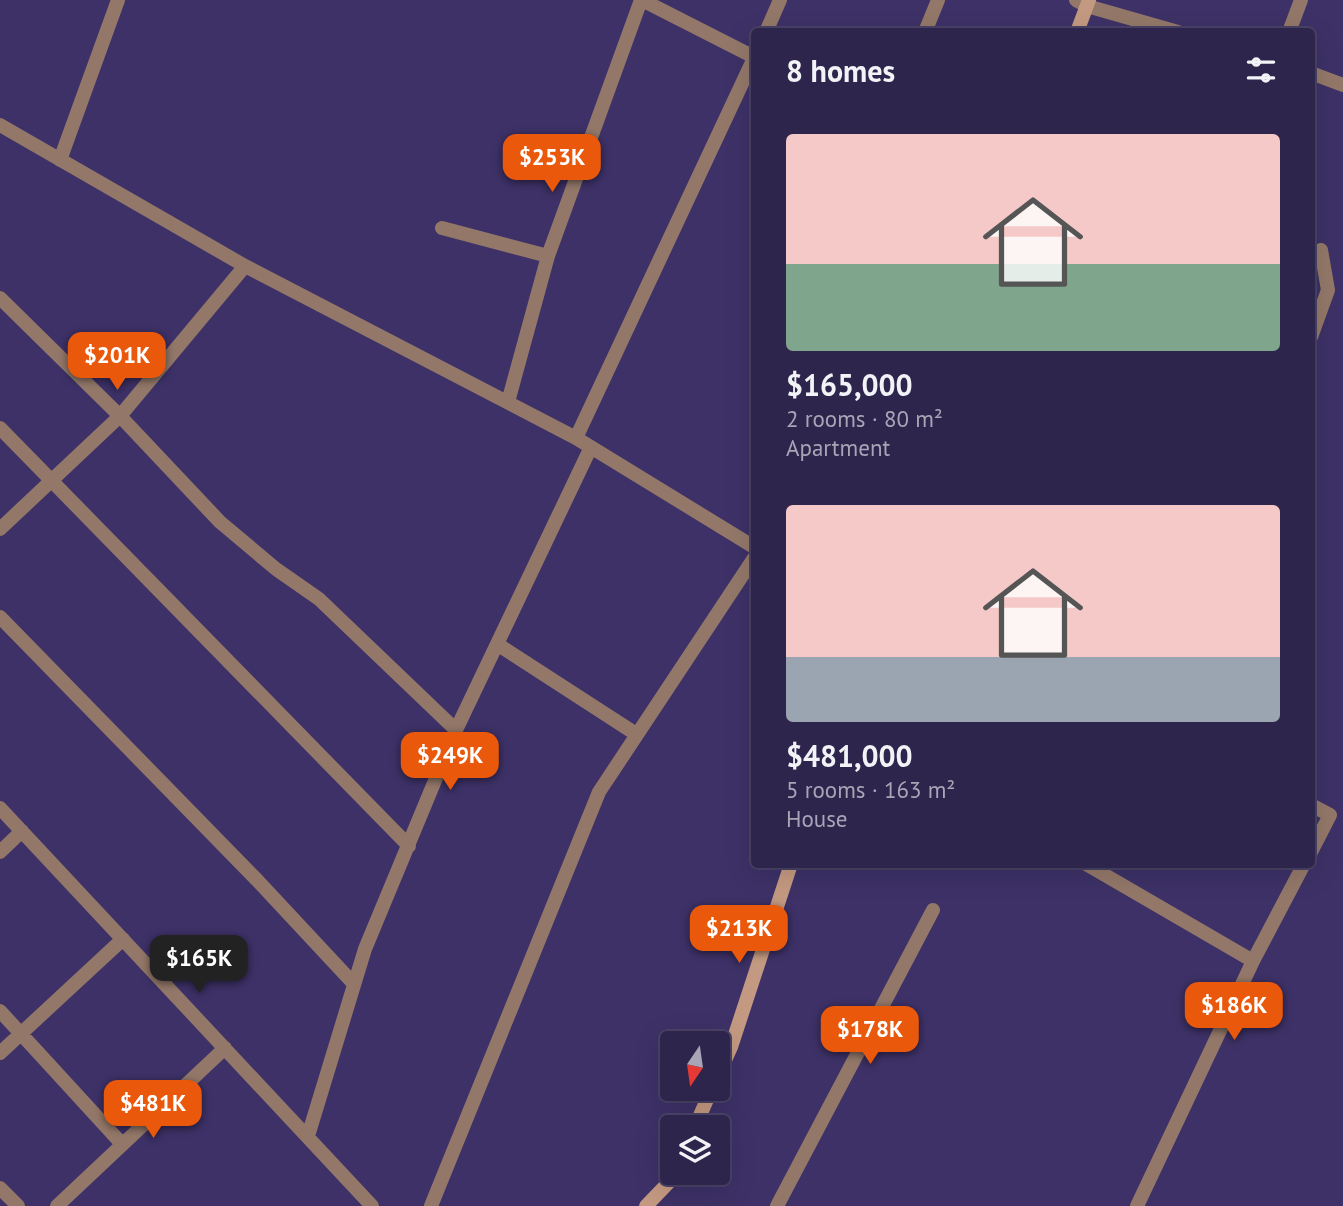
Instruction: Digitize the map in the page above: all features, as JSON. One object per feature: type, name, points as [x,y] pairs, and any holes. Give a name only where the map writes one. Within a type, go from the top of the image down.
[{"type":"street","points":[[60,160],[118,0]]},
{"type":"street","points":[[508,402],[548,256],[641,0],[751,56]]},
{"type":"street","points":[[768,28],[780,0]]},
{"type":"street","points":[[927,28],[938,0]]},
{"type":"street","points":[[1290,28],[1301,0]]},
{"type":"street","points":[[1078,28],[1084,2],[1165,28]]},
{"type":"street","points":[[576,438],[751,64]]},
{"type":"street","points":[[1315,74],[1343,85]]},
{"type":"street","points":[[0,145],[6,129],[245,265],[576,438],[751,545]]},
{"type":"street","points":[[442,228],[548,256]]},
{"type":"street","points":[[1315,326],[1328,290],[1321,250]]},
{"type":"street","points":[[0,529],[120,416],[245,265]]},
{"type":"street","points":[[0,298],[120,416],[220,522],[276,569],[319,599],[456,730]]},
{"type":"street","points":[[0,428],[409,846]]},
{"type":"street","points":[[307,1136],[365,949],[456,730],[591,447]]},
{"type":"street","points":[[431,1206],[599,792],[751,562]]},
{"type":"street","points":[[0,617],[257,880],[354,984]]},
{"type":"street","points":[[497,644],[636,734]]},
{"type":"street","points":[[1315,806],[1337,818],[1315,847]]},
{"type":"street","points":[[0,808],[372,1206]]},
{"type":"street","points":[[0,852],[22,831]]},
{"type":"street","points":[[730,1049],[790,868]]},
{"type":"street","points":[[1093,868],[1253,961]]},
{"type":"street","points":[[1137,1206],[1253,961],[1302,868]]},
{"type":"street","points":[[776,1206],[933,910]]},
{"type":"street","points":[[0,1053],[123,939]]},
{"type":"street","points":[[0,1011],[122,1144]]},
{"type":"street","points":[[57,1206],[225,1048]]},
{"type":"street","points":[[646,1206],[666,1185]]},
{"type":"street","points":[[0,1188],[18,1206]]}]
